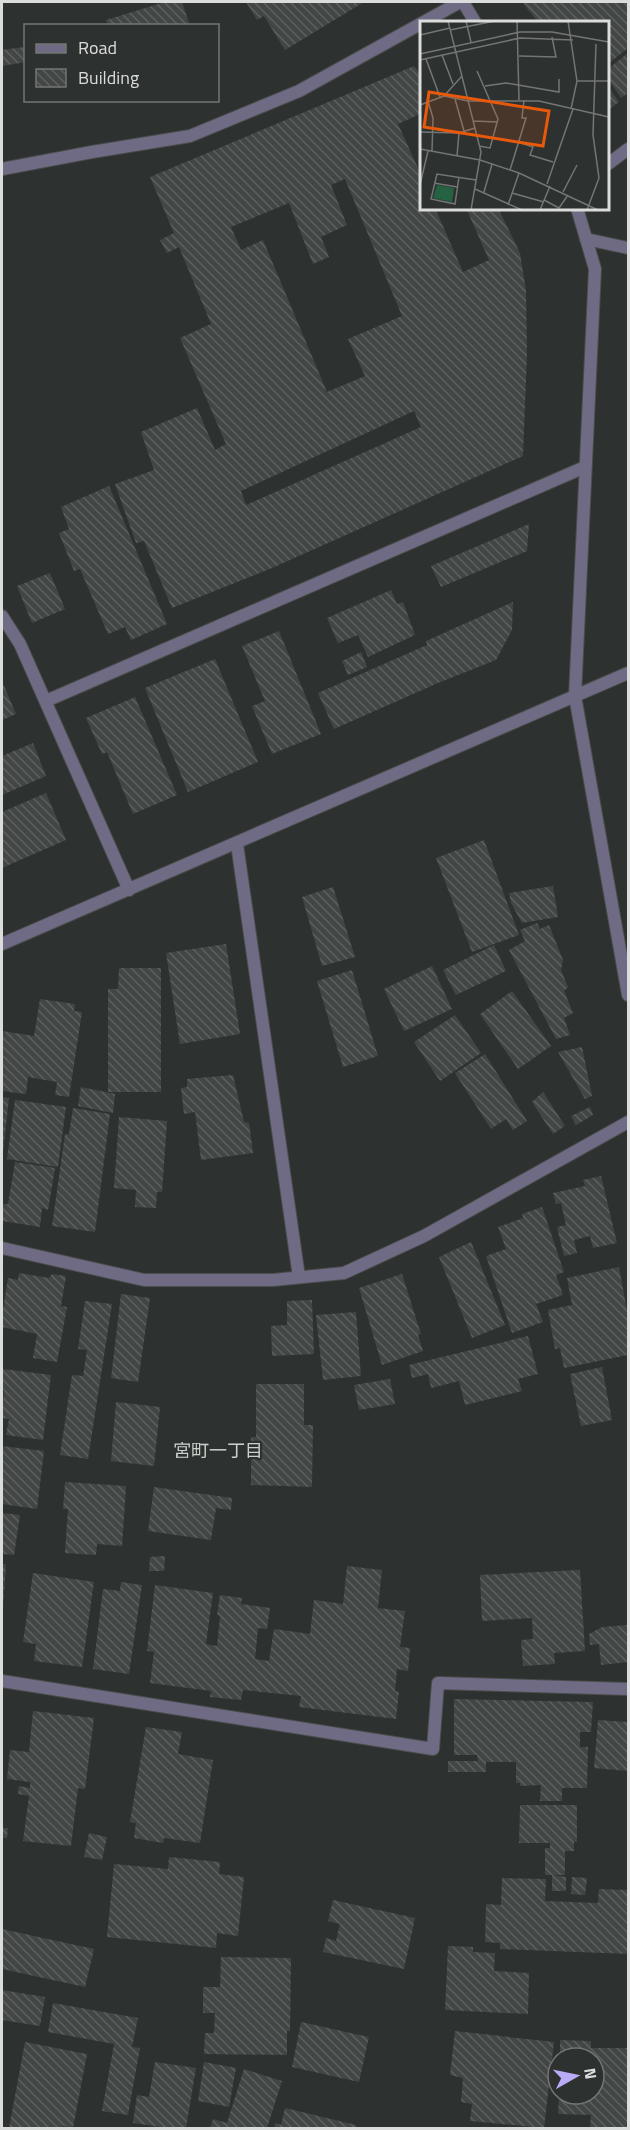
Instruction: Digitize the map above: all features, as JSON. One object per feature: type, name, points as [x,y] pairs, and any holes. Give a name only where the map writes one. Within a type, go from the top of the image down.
[{"type":"street","points":[[422,21],[461,2],[474,21]]},
{"type":"street","points":[[2,169],[190,136],[299,91],[420,22]]},
{"type":"street","points":[[609,164],[628,149]]},
{"type":"street","points":[[578,210],[595,269],[575,696],[628,995]]},
{"type":"street","points":[[586,239],[628,248]]},
{"type":"street","points":[[46,701],[585,467]]},
{"type":"street","points":[[2,617],[20,644],[129,890]]},
{"type":"street","points":[[2,944],[628,673]]},
{"type":"street","points":[[237,844],[299,1276]]},
{"type":"street","points":[[2,1248],[144,1280],[273,1280],[344,1272],[404,1245],[628,1122]]},
{"type":"street","points":[[2,1681],[433,1749],[438,1683],[628,1689]]},
{"type":"building","points":[[165,2],[182,2],[189,24],[107,24],[106,20]]},
{"type":"building","points":[[246,2],[364,2],[285,50],[264,16],[257,20]]},
{"type":"building","points":[[522,2],[628,2],[628,48],[609,63],[609,21],[537,21]]},
{"type":"building","points":[[24,47],[24,62],[2,66],[2,50]]},
{"type":"building","points":[[628,53],[628,93],[621,98],[609,80],[609,68]]},
{"type":"building","points":[[414,66],[420,74],[420,114],[398,124],[420,173],[420,210],[436,210],[463,272],[489,260],[467,210],[499,210],[520,253],[526,291],[527,353],[523,456],[272,568],[172,608],[144,541],[136,543],[115,484],[154,470],[141,432],[197,408],[215,450],[226,444],[180,338],[211,324],[179,247],[167,253],[160,240],[174,233],[150,177]],"holes":[[[345,179],[402,316],[348,339],[365,376],[327,392],[263,240],[241,250],[231,227],[289,203],[313,264],[329,257],[321,237],[347,225],[331,185]],[[414,411],[421,427],[246,505],[241,491]]]},
{"type":"building","points":[[609,87],[619,102],[609,109]]},
{"type":"building","points":[[109,486],[167,624],[131,640],[125,627],[108,634],[80,569],[74,571],[59,533],[69,529],[61,507]]},
{"type":"building","points":[[529,524],[527,551],[441,587],[431,566]]},
{"type":"building","points":[[50,573],[65,609],[32,623],[17,586]]},
{"type":"building","points":[[391,590],[397,604],[403,602],[415,635],[368,657],[358,635],[338,643],[327,618]]},
{"type":"building","points":[[513,602],[512,630],[496,660],[334,729],[318,693],[427,645],[426,641]]},
{"type":"building","points":[[279,631],[321,734],[272,754],[252,706],[265,701],[242,646]]},
{"type":"building","points":[[361,652],[367,667],[348,675],[342,661]]},
{"type":"building","points":[[215,659],[258,762],[188,792],[145,688]]},
{"type":"building","points":[[2,681],[16,714],[2,720]]},
{"type":"building","points":[[135,697],[177,795],[133,814],[107,752],[102,754],[86,718]]},
{"type":"building","points":[[33,743],[46,776],[2,795],[2,756]]},
{"type":"building","points":[[46,793],[66,840],[2,868],[2,812]]},
{"type":"building","points":[[484,840],[519,935],[472,952],[436,858]]},
{"type":"building","points":[[553,886],[558,917],[522,923],[511,903],[509,893]]},
{"type":"building","points":[[333,887],[355,957],[322,966],[302,897]]},
{"type":"building","points":[[537,923],[540,929],[549,925],[563,960],[561,970],[568,987],[564,991],[573,1013],[564,1018],[570,1035],[556,1039],[509,950],[525,941],[520,930]]},
{"type":"building","points":[[226,944],[240,1034],[180,1044],[166,953]]},
{"type":"building","points":[[494,945],[506,971],[456,995],[443,970]]},
{"type":"building","points":[[432,966],[452,1009],[404,1031],[384,989]]},
{"type":"building","points":[[119,968],[161,968],[161,1092],[108,1092],[108,989],[118,989]]},
{"type":"building","points":[[352,970],[378,1056],[343,1067],[317,981]]},
{"type":"building","points":[[512,991],[551,1046],[518,1069],[480,1014]]},
{"type":"building","points":[[40,999],[75,1004],[74,1011],[82,1012],[69,1097],[55,1095],[57,1082],[28,1077],[26,1094],[2,1091],[2,1031],[34,1036]]},
{"type":"building","points":[[455,1015],[481,1053],[440,1081],[414,1042]]},
{"type":"building","points":[[582,1047],[592,1096],[585,1099],[558,1052]]},
{"type":"building","points":[[485,1054],[527,1121],[513,1130],[506,1119],[491,1129],[455,1073]]},
{"type":"building","points":[[233,1075],[244,1122],[249,1123],[253,1153],[201,1160],[195,1112],[184,1114],[181,1088],[187,1087],[187,1079]]},
{"type":"building","points":[[81,1087],[115,1094],[113,1113],[78,1106]]},
{"type":"building","points":[[543,1092],[565,1126],[553,1134],[532,1102]]},
{"type":"building","points":[[2,1097],[9,1098],[3,1152],[2,1152]]},
{"type":"building","points":[[15,1100],[66,1107],[58,1167],[7,1159]]},
{"type":"building","points":[[590,1107],[593,1115],[576,1125],[571,1116]]},
{"type":"building","points":[[73,1108],[110,1114],[95,1232],[52,1226],[65,1134],[69,1134]]},
{"type":"building","points":[[119,1117],[167,1121],[162,1192],[157,1192],[156,1208],[135,1207],[136,1190],[114,1188]]},
{"type":"building","points":[[15,1162],[55,1168],[48,1210],[42,1208],[40,1227],[2,1221],[2,1204],[8,1204]]},
{"type":"building","points":[[601,1176],[617,1243],[593,1248],[590,1236],[574,1240],[577,1253],[564,1256],[557,1227],[566,1225],[561,1203],[556,1204],[553,1193],[585,1186],[583,1180]]},
{"type":"building","points":[[542,1207],[564,1272],[556,1275],[563,1295],[536,1304],[543,1322],[512,1333],[486,1256],[506,1249],[498,1227],[523,1218],[522,1214]]},
{"type":"building","points":[[471,1242],[505,1325],[472,1338],[439,1257]]},
{"type":"building","points":[[619,1267],[628,1316],[628,1355],[564,1368],[560,1348],[555,1349],[548,1310],[572,1305],[567,1278]]},
{"type":"building","points":[[19,1273],[49,1278],[52,1274],[66,1276],[61,1306],[67,1307],[57,1362],[33,1358],[37,1334],[2,1327],[8,1278],[18,1280]]},
{"type":"building","points":[[402,1274],[421,1334],[418,1335],[423,1351],[382,1365],[359,1288]]},
{"type":"building","points":[[121,1294],[150,1298],[138,1382],[111,1378]]},
{"type":"building","points":[[312,1300],[314,1354],[272,1356],[271,1326],[287,1325],[287,1301]]},
{"type":"building","points":[[85,1301],[112,1304],[88,1459],[60,1455],[72,1375],[83,1376],[87,1350],[78,1349]]},
{"type":"building","points":[[356,1312],[361,1376],[323,1380],[316,1315]]},
{"type":"building","points":[[528,1336],[538,1374],[518,1379],[522,1391],[465,1405],[459,1381],[431,1388],[428,1374],[412,1378],[409,1365]]},
{"type":"building","points":[[602,1367],[612,1420],[581,1426],[570,1374]]},
{"type":"building","points":[[2,1369],[51,1375],[43,1440],[6,1435],[9,1419],[2,1418],[4,1390],[2,1389]]},
{"type":"building","points":[[390,1379],[395,1404],[359,1410],[354,1385]]},
{"type":"building","points":[[256,1384],[304,1384],[304,1425],[313,1425],[312,1487],[251,1485],[251,1437],[256,1437]]},
{"type":"building","points":[[116,1402],[160,1407],[154,1466],[111,1461]]},
{"type":"building","points":[[2,1446],[44,1451],[37,1509],[2,1504]]},
{"type":"building","points":[[65,1482],[126,1486],[122,1546],[97,1544],[96,1555],[65,1553],[68,1509],[63,1509]]},
{"type":"building","points":[[154,1487],[232,1498],[231,1510],[216,1508],[211,1540],[148,1531]]},
{"type":"building","points":[[2,1513],[20,1515],[14,1555],[2,1554]]},
{"type":"building","points":[[165,1556],[164,1571],[149,1571],[150,1557]]},
{"type":"building","points":[[2,1564],[6,1564],[3,1608],[2,1608]]},
{"type":"building","points":[[347,1566],[382,1570],[378,1608],[405,1611],[400,1647],[410,1648],[408,1671],[397,1669],[395,1691],[399,1692],[396,1719],[299,1707],[301,1696],[243,1690],[241,1700],[210,1697],[211,1691],[150,1683],[154,1652],[147,1651],[155,1585],[213,1593],[206,1644],[217,1646],[220,1616],[217,1615],[220,1595],[242,1598],[241,1604],[270,1608],[267,1629],[258,1628],[255,1659],[269,1661],[274,1629],[310,1634],[314,1600],[343,1604]]},
{"type":"building","points":[[580,1570],[585,1651],[554,1653],[555,1664],[523,1666],[521,1640],[533,1639],[532,1618],[482,1621],[480,1575]]},
{"type":"building","points":[[33,1573],[94,1582],[82,1667],[34,1661],[36,1644],[23,1642]]},
{"type":"building","points":[[121,1582],[142,1585],[129,1674],[93,1669],[103,1589],[120,1591]]},
{"type":"building","points":[[628,1625],[628,1662],[601,1665],[599,1644],[590,1645],[589,1634],[602,1627]]},
{"type":"building","points":[[454,1699],[593,1702],[591,1732],[580,1732],[580,1747],[588,1747],[587,1788],[562,1788],[562,1801],[540,1801],[541,1785],[520,1786],[520,1783],[516,1783],[516,1762],[486,1762],[486,1772],[448,1772],[448,1761],[478,1761],[477,1755],[454,1755]]},
{"type":"building","points":[[33,1711],[94,1718],[85,1789],[78,1788],[71,1846],[23,1841],[29,1796],[18,1794],[19,1786],[30,1788],[30,1782],[7,1779],[10,1750],[29,1752]]},
{"type":"building","points":[[598,1720],[628,1722],[628,1771],[594,1768]]},
{"type":"building","points":[[146,1727],[182,1732],[178,1754],[213,1760],[200,1843],[164,1838],[163,1843],[134,1838],[136,1823],[130,1822]]},
{"type":"building","points":[[520,1805],[577,1805],[577,1842],[574,1842],[574,1851],[565,1851],[565,1875],[545,1875],[545,1848],[550,1848],[550,1843],[519,1843]]},
{"type":"building","points":[[2,1828],[8,1828],[7,1838],[2,1838]]},
{"type":"building","points":[[89,1833],[107,1837],[102,1860],[84,1857]]},
{"type":"building","points":[[169,1857],[220,1862],[219,1874],[244,1877],[238,1936],[217,1933],[216,1948],[107,1937],[114,1864],[168,1869]]},
{"type":"building","points":[[552,1875],[566,1877],[566,1891],[552,1891]]},
{"type":"building","points":[[572,1877],[587,1878],[585,1895],[571,1894]]},
{"type":"building","points":[[502,1878],[546,1879],[545,1901],[598,1903],[599,1889],[628,1890],[628,1954],[500,1949],[500,1943],[485,1942],[486,1904],[501,1905]]},
{"type":"building","points":[[333,1900],[415,1918],[404,1969],[323,1952],[326,1938],[336,1941],[340,1924],[328,1921]]},
{"type":"building","points":[[2,1929],[94,1949],[85,1987],[2,1969]]},
{"type":"building","points":[[448,1946],[473,1947],[473,1952],[495,1953],[494,1971],[529,1973],[528,2014],[445,2010]]},
{"type":"building","points":[[221,1957],[291,1958],[290,2031],[287,2031],[287,2055],[204,2054],[205,2033],[214,2033],[215,2013],[203,2013],[203,1987],[220,1987]]},
{"type":"building","points":[[2,1990],[45,1997],[40,2026],[2,2020]]},
{"type":"building","points":[[53,2003],[138,2018],[132,2047],[140,2048],[128,2115],[102,2111],[114,2044],[48,2032]]},
{"type":"building","points":[[301,2022],[369,2037],[359,2082],[292,2067]]},
{"type":"building","points":[[455,2031],[554,2042],[554,2046],[546,2046],[547,2106],[544,2128],[470,2121],[472,2104],[461,2102],[463,2078],[450,2075]]},
{"type":"building","points":[[560,2040],[591,2041],[591,2046],[560,2046]]},
{"type":"building","points":[[25,2042],[87,2054],[73,2128],[63,2126],[63,2128],[9,2128]]},
{"type":"building","points":[[606,2048],[628,2048],[628,2128],[590,2128],[591,2115],[558,2114],[558,2106],[606,2106]]},
{"type":"building","points":[[155,2062],[196,2068],[186,2128],[133,2123],[137,2095],[149,2097]]},
{"type":"building","points":[[204,2062],[236,2068],[229,2107],[198,2101]]},
{"type":"building","points":[[244,2069],[282,2081],[267,2128],[210,2128],[213,2119],[227,2123]]},
{"type":"building","points":[[285,2108],[356,2125],[356,2128],[274,2128],[275,2123],[281,2125]]},
{"type":"district","name":"宮町一丁目","points":[[218,1451]]}]
